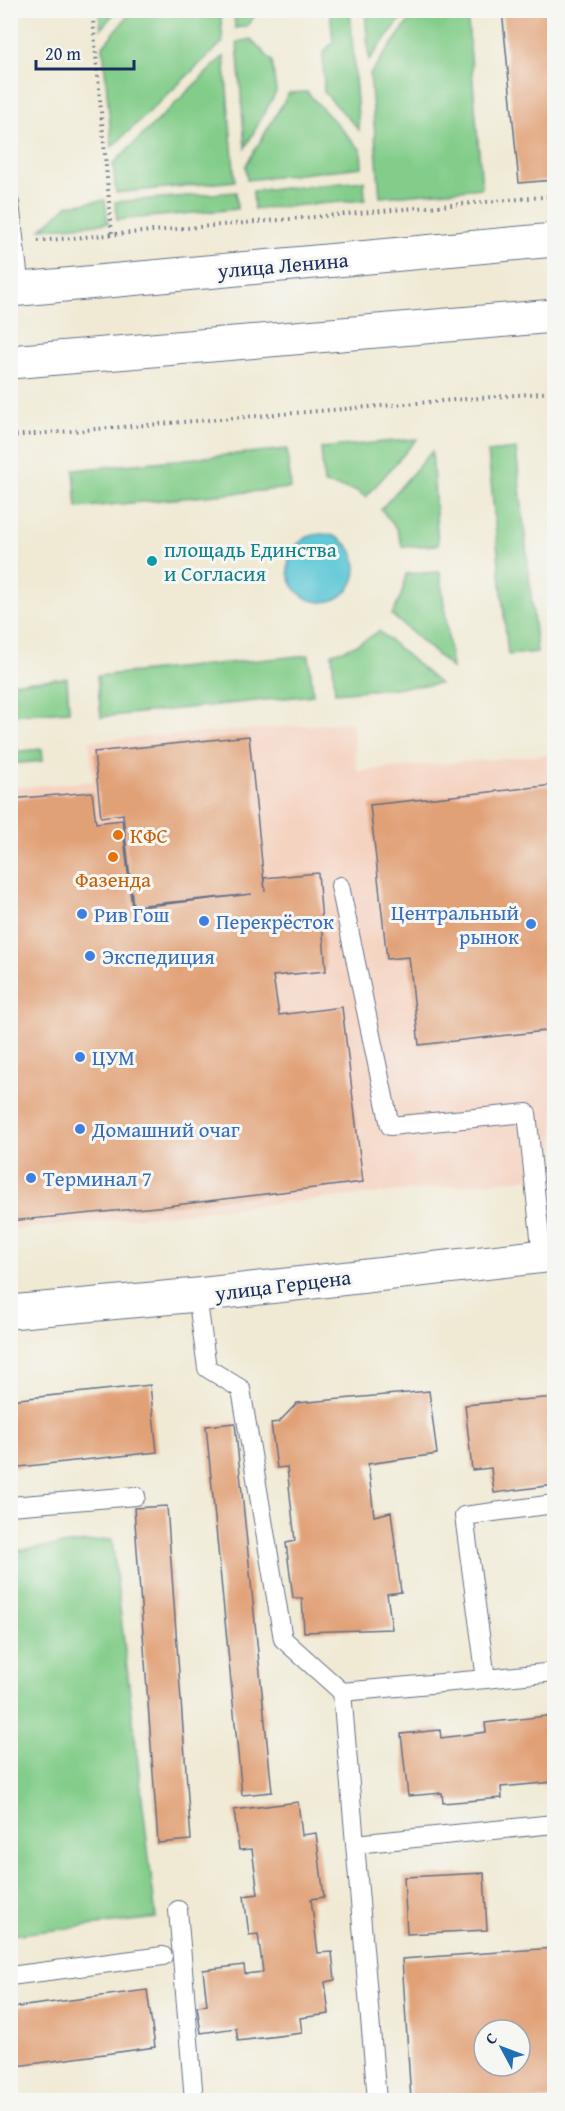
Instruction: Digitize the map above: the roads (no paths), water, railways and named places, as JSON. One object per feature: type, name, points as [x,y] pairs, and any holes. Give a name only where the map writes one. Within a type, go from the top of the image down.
[{"type":"street","name":"улица Ленина","points":[[16,289],[555,240]]},
{"type":"street","points":[[10,362],[555,316]]},
{"type":"street","name":"улица Герцена","points":[[10,1312],[548,1256]]},
{"type":"lane","points":[[10,203],[15,243],[16,289]]},
{"type":"lane","points":[[340,886],[390,1126],[527,1113],[548,1256]]},
{"type":"lane","points":[[197,1294],[207,1368],[241,1389],[283,1639],[342,1692],[377,2100]]},
{"type":"lane","points":[[10,1506],[136,1496]]},
{"type":"lane","points":[[486,1679],[464,1516],[555,1504]]},
{"type":"lane","points":[[342,1692],[555,1672]]},
{"type":"lane","points":[[355,1844],[555,1824]]},
{"type":"lane","points":[[178,1910],[194,2100]]},
{"type":"lane","points":[[10,1976],[163,1956]]},
{"type":"water","points":[[329,534],[341,540],[350,549],[356,561],[354,581],[346,592],[329,602],[315,602],[298,592],[290,581],[288,561],[298,544],[309,536]]},
{"type":"place","name":"площадь Единства и Согласия","points":[[152,561]]},
{"type":"place","name":"КФС","points":[[118,835]]},
{"type":"place","name":"Фазенда","points":[[113,857]]},
{"type":"place","name":"Рив Гош","points":[[82,914]]},
{"type":"place","name":"Перекрёсток","points":[[204,921]]},
{"type":"place","name":"Центральный рынок","points":[[531,924]]},
{"type":"place","name":"Экспедиция","points":[[90,956]]},
{"type":"place","name":"ЦУМ","points":[[80,1057]]},
{"type":"place","name":"Домашний очаг","points":[[80,1129]]},
{"type":"place","name":"Терминал 7","points":[[31,1178]]}]
